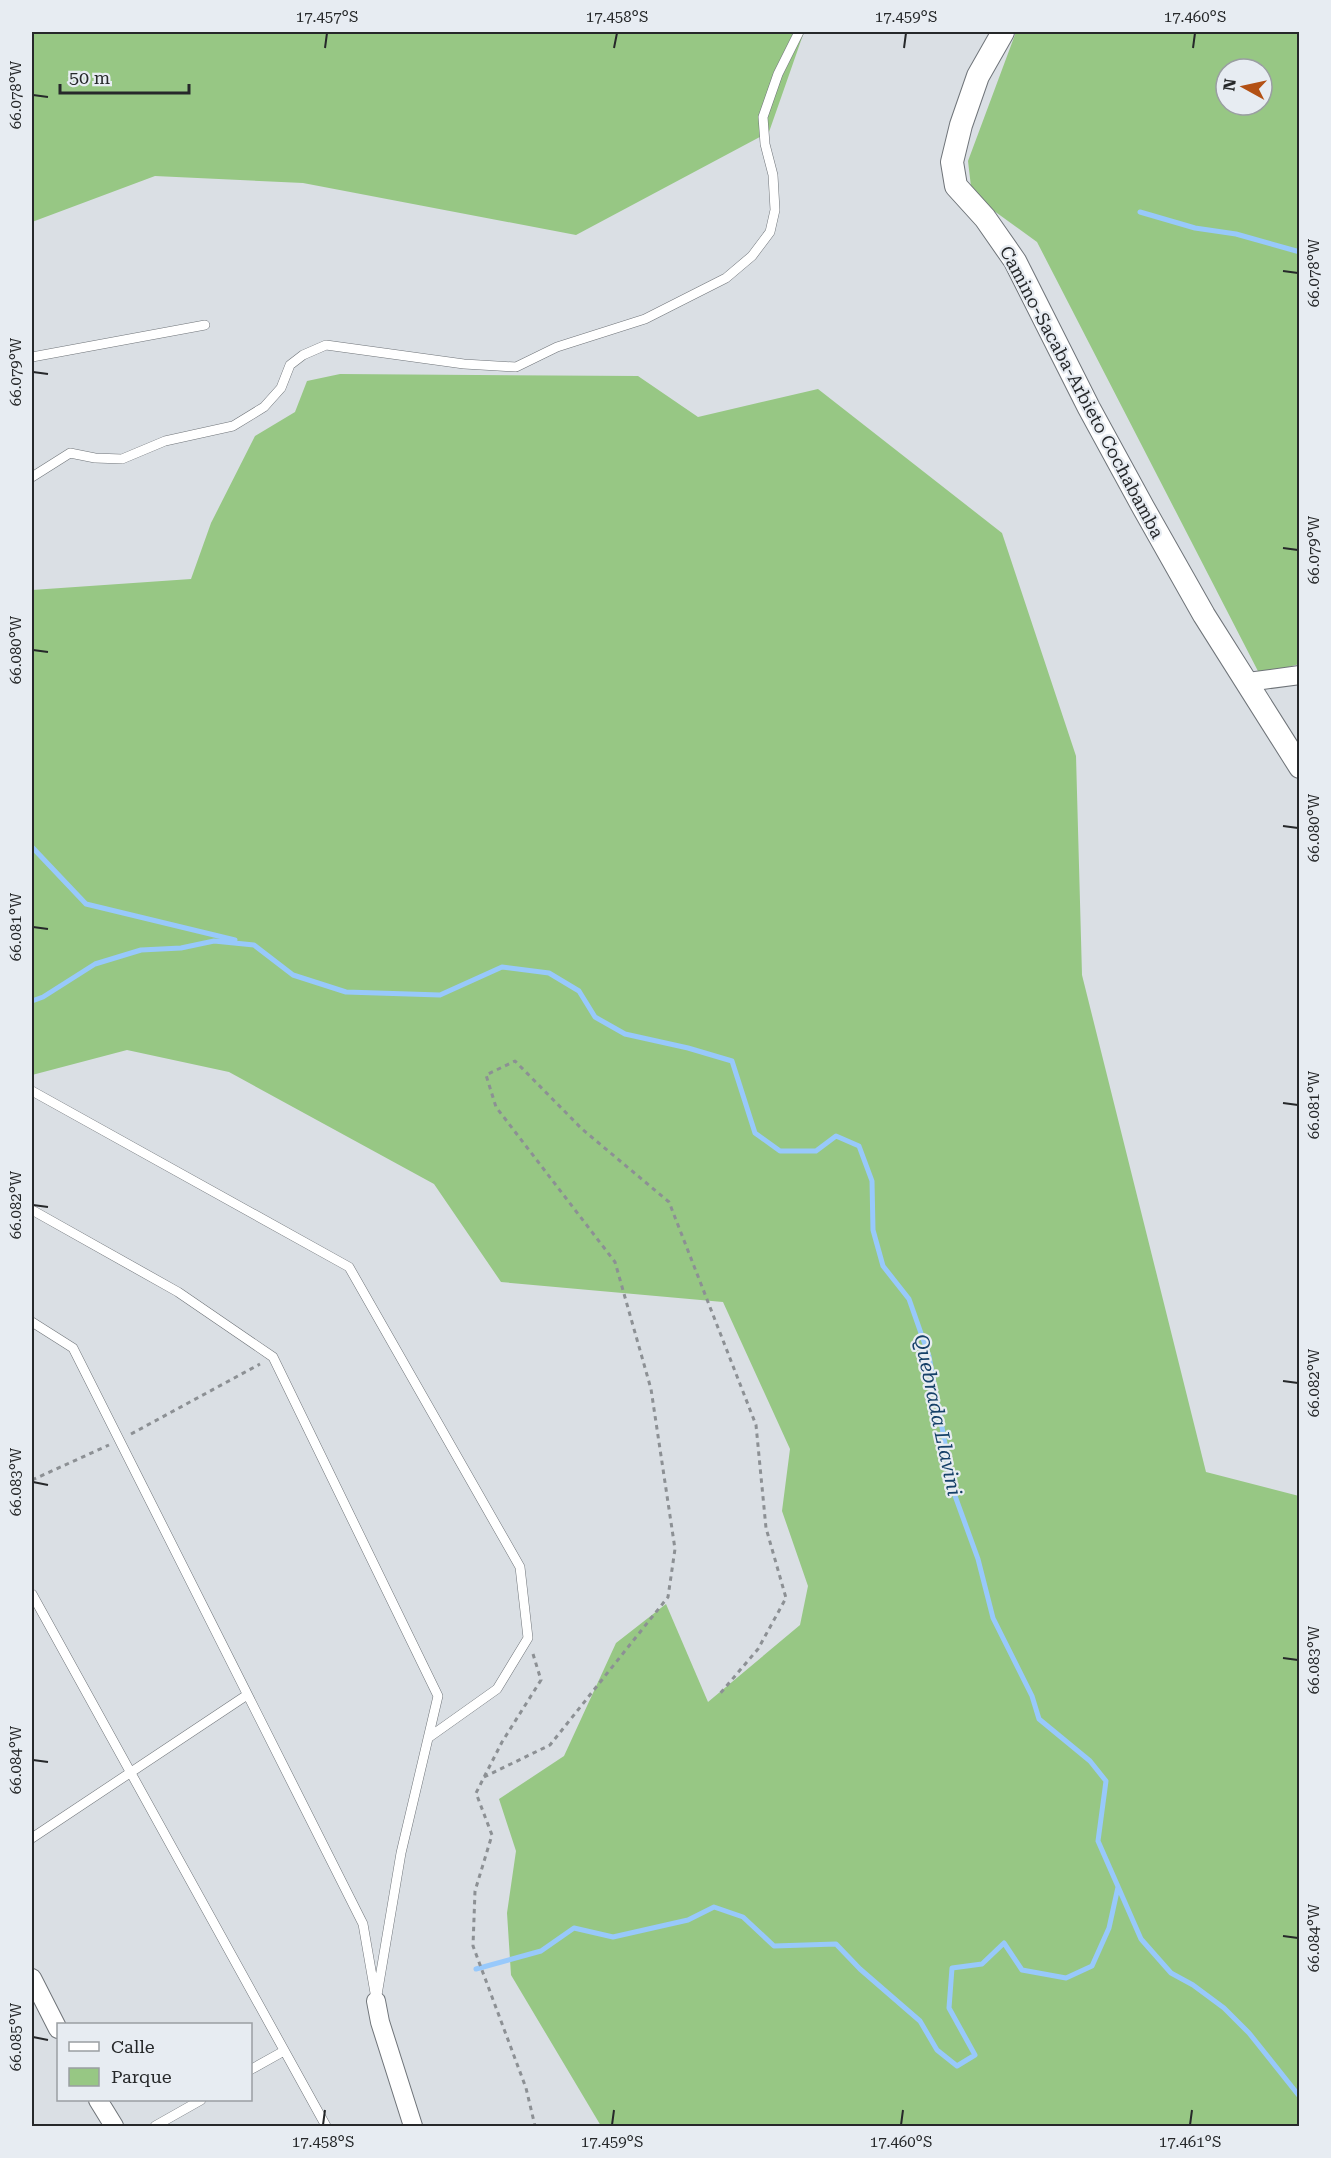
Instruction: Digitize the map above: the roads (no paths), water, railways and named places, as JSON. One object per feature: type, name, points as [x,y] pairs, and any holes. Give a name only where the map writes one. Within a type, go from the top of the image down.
[{"type":"street","name":"Camino-Sacaba-Arbieto Cochabamba","points":[[1003,32],[978,76],[961,125],[952,162],[956,186],[985,218],[1015,261],[1089,408],[1143,507],[1204,615],[1292,744],[1299,767]]},
{"type":"street","points":[[1248,682],[1299,675]]},
{"type":"street","points":[[32,1978],[57,2027]]},
{"type":"street","points":[[376,2001],[380,2022],[412,2127]]},
{"type":"street","points":[[100,2101],[114,2127]]},
{"type":"lane","points":[[32,477],[70,453],[95,458],[122,459],[165,441],[233,426],[264,407],[281,388],[290,365],[303,355],[326,345],[464,363],[516,367],[557,347],[645,319],[726,278],[752,256],[770,232],[775,210],[773,175],[765,144],[763,117],[778,74],[799,32]]},
{"type":"lane","points":[[32,357],[206,325]]},
{"type":"lane","points":[[32,1092],[349,1267],[520,1567],[528,1638],[497,1689],[428,1738]]},
{"type":"lane","points":[[32,1210],[178,1292],[273,1357],[438,1696],[401,1853],[376,2001]]},
{"type":"lane","points":[[32,1322],[73,1348],[120,1440],[363,1924],[376,2001]]},
{"type":"lane","points":[[32,1594],[326,2127]]},
{"type":"lane","points":[[32,1838],[247,1695]]},
{"type":"lane","points":[[252,2069],[284,2051]]},
{"type":"lane","points":[[155,2127],[199,2101]]},
{"type":"waterway","points":[[1140,212],[1195,228],[1236,234],[1300,252]]},
{"type":"waterway","points":[[32,847],[86,904],[235,940]]},
{"type":"waterway","name":"Quebrada Llavini","points":[[32,1001],[43,997],[95,964],[141,950],[181,948],[214,941],[254,945],[293,975],[346,992],[440,995],[502,967],[549,973],[579,991],[595,1017],[625,1034],[688,1048],[732,1061],[755,1133],[780,1151],[816,1151],[836,1136],[859,1146],[872,1181],[873,1230],[883,1266],[909,1299],[929,1356],[954,1493],[978,1559],[993,1618],[1032,1696],[1039,1719],[1090,1761],[1106,1781],[1098,1841],[1141,1939],[1171,1973],[1193,1985],[1224,2008],[1249,2033],[1300,2097]]},
{"type":"waterway","points":[[476,1969],[541,1951],[574,1928],[613,1937],[688,1920],[714,1907],[743,1917],[774,1946],[836,1944],[860,1969],[920,2021],[937,2050],[957,2066],[975,2055],[949,2008],[952,1968],[982,1964],[1004,1943],[1022,1970],[1066,1978],[1092,1966],[1109,1928],[1118,1887]]}]
